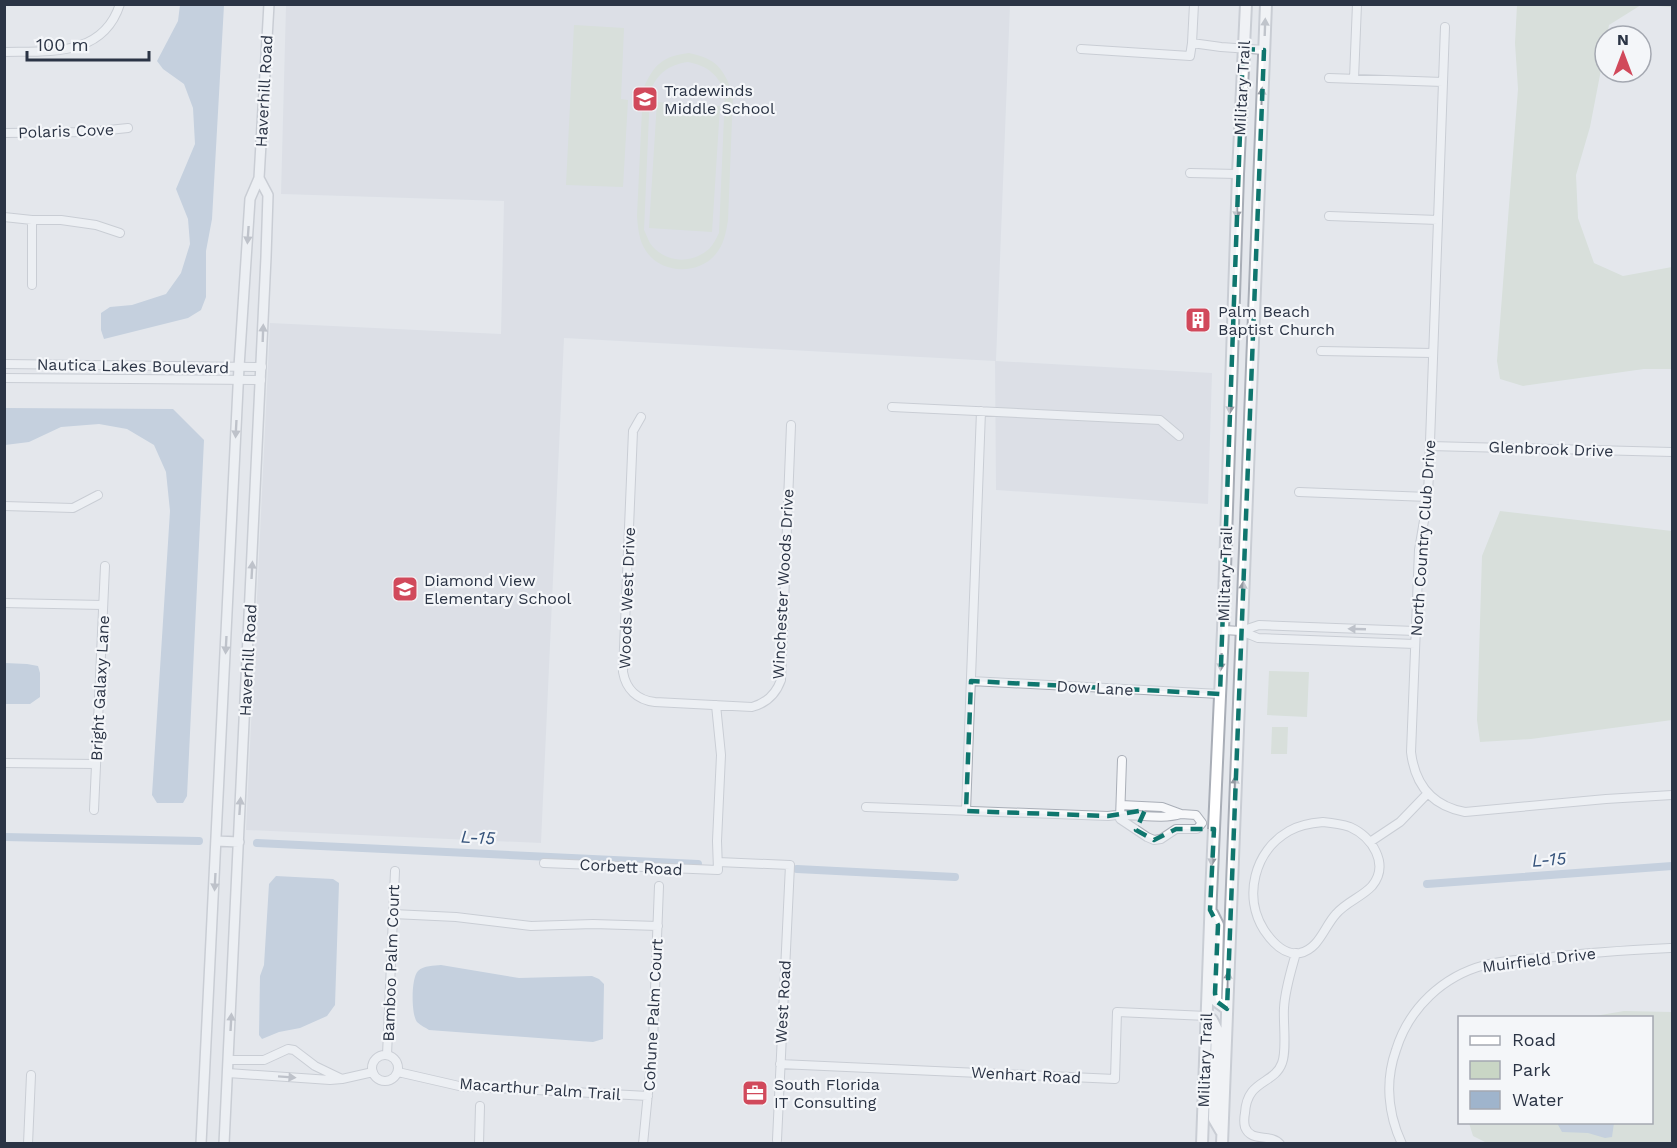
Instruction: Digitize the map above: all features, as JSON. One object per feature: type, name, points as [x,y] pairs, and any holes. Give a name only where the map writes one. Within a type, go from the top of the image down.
[{"type":"main road","name":"Military Trail","points":[[1202,1143],[1246,4]]},
{"type":"main road","name":"Military Trail","points":[[1222,1139],[1266,4]]},
{"type":"main road","points":[[1210,910],[1218,925],[1216,1001],[1227,1009]]},
{"type":"main road","points":[[1207,1016],[1217,1030],[1214,1119],[1222,1139]]},
{"type":"street","points":[[4,52],[60,50],[83,46],[102,34],[117,16],[120,4]]},
{"type":"street","name":"Haverhill Road","points":[[201,1143],[239,367],[250,199],[259,178],[269,4]]},
{"type":"street","points":[[1081,49],[1190,56],[1194,4]]},
{"type":"street","points":[[1354,78],[1357,4]]},
{"type":"street","name":"North Country Club Drive","points":[[1445,27],[1428,497],[1419,550],[1415,631],[1411,752],[1416,775],[1428,793],[1440,803],[1452,809],[1472,812],[1638,796],[1672,795]]},
{"type":"street","points":[[1192,43],[1264,50]]},
{"type":"street","points":[[1329,78],[1443,82]]},
{"type":"street","name":"Polaris Cove","points":[[4,133],[89,132],[128,128]]},
{"type":"street","points":[[1190,173],[1238,174]]},
{"type":"street","name":"Haverhill Road","points":[[224,1143],[262,367],[268,195],[259,178]]},
{"type":"street","points":[[1329,216],[1438,220]]},
{"type":"street","points":[[4,217],[61,220],[96,225],[120,233]]},
{"type":"street","points":[[32,220],[32,285]]},
{"type":"street","points":[[1321,351],[1433,352]]},
{"type":"street","name":"Nautica Lakes Boulevard","points":[[4,364],[262,367]]},
{"type":"street","name":"Nautica Lakes Boulevard","points":[[4,378],[261,380]]},
{"type":"street","points":[[892,407],[1160,420],[1179,436]]},
{"type":"street","points":[[966,811],[981,411]]},
{"type":"street","name":"Woods West Drive","points":[[641,417],[633,431],[624,678],[633,693],[648,702],[716,705]]},
{"type":"street","name":"Winchester Woods Drive","points":[[716,705],[746,707],[758,705],[773,695],[781,680],[791,425]]},
{"type":"street","name":"Glenbrook Drive","points":[[1430,446],[1672,452]]},
{"type":"street","points":[[1299,492],[1428,497]]},
{"type":"street","points":[[4,506],[72,508],[98,495]]},
{"type":"street","name":"Bright Galaxy Lane","points":[[94,810],[105,566]]},
{"type":"street","points":[[4,603],[103,605]]},
{"type":"street","points":[[1241,631],[1259,625],[1415,631]]},
{"type":"street","points":[[1223,630],[1241,631],[1258,638],[1415,644]]},
{"type":"street","name":"Dow Lane","points":[[971,681],[1220,694]]},
{"type":"street","points":[[716,705],[721,756],[718,866]]},
{"type":"street","points":[[1122,760],[1120,819],[1154,840],[1161,839],[1176,829],[1197,829],[1202,823]]},
{"type":"street","points":[[4,763],[96,764]]},
{"type":"street","points":[[1370,842],[1400,822],[1428,793]]},
{"type":"street","points":[[1121,805],[1162,807],[1181,814],[1196,815],[1202,823]]},
{"type":"street","points":[[1136,830],[1143,815],[1143,806]]},
{"type":"street","points":[[866,807],[1108,816],[1120,814],[1173,817],[1181,814]]},
{"type":"street","points":[[1202,823],[1214,823]]},
{"type":"street","points":[[1312,823],[1336,823],[1360,833],[1370,842],[1379,861],[1375,881],[1367,890],[1335,914],[1313,947],[1308,950],[1296,953],[1284,951],[1275,944],[1256,915],[1253,892],[1257,869],[1265,854],[1280,837],[1290,830],[1312,823]]},
{"type":"street","points":[[216,841],[239,842]]},
{"type":"street","name":"Corbett Road","points":[[544,863],[789,865]]},
{"type":"street","name":"West Road","points":[[777,1140],[789,865]]},
{"type":"street","name":"Bamboo Palm Court","points":[[387,1055],[395,871]]},
{"type":"street","name":"Cohune Palm Court","points":[[643,1143],[653,1042],[659,886]]},
{"type":"street","points":[[393,914],[456,917],[531,926],[593,924],[658,926]]},
{"type":"street","name":"Muirfield Drive","points":[[1402,1143],[1390,1106],[1390,1080],[1394,1054],[1411,1017],[1439,987],[1470,970],[1503,962],[1585,953],[1672,948]]},
{"type":"street","points":[[1281,1143],[1277,1139],[1253,1136],[1248,1133],[1244,1122],[1245,1108],[1254,1090],[1274,1075],[1283,1059],[1284,1005],[1296,953]]},
{"type":"street","name":"Wenhart Road","points":[[780,1064],[1115,1079],[1117,1012],[1207,1016]]},
{"type":"street","points":[[229,1060],[264,1060],[288,1049],[294,1050],[315,1066],[342,1079]]},
{"type":"street","points":[[387,1055],[396,1061],[398,1072],[392,1079],[383,1081],[375,1076],[372,1068],[378,1057],[387,1055]]},
{"type":"street","points":[[228,1073],[330,1080],[373,1072]]},
{"type":"street","name":"Macarthur Palm Trail","points":[[398,1072],[459,1086],[648,1096]]},
{"type":"street","points":[[28,1143],[31,1075]]},
{"type":"street","points":[[479,1143],[480,1106]]},
{"type":"highlighted area","points":[[1243,49],[1264,50],[1227,1009],[1216,1001],[1215,993],[1218,925],[1210,910],[1214,829],[1176,829],[1154,840],[1136,830],[1145,810],[1108,816],[966,811],[971,681],[1220,694]]},
{"type":"shaded area","points":[[286,5],[1010,5],[996,361],[1212,373],[1208,504],[996,490],[995,361],[564,338],[541,843],[246,830],[270,323],[501,334],[504,201],[281,194]]},
{"type":"green space","points":[[1517,5],[1641,5],[1611,24],[1593,24],[1593,84],[1598,84],[1590,127],[1576,175],[1578,218],[1594,263],[1623,276],[1672,267],[1672,369],[1644,369],[1523,386],[1500,379],[1497,361],[1518,89],[1515,43]]},
{"type":"green space","points":[[1641,5],[1672,5],[1672,7]]},
{"type":"green space","points":[[574,25],[624,28],[621,99],[628,100],[623,187],[566,185]]},
{"type":"green space","points":[[680,54],[699,55],[713,62],[726,77],[733,94],[728,220],[724,238],[721,247],[708,262],[690,269],[670,268],[653,259],[640,239],[637,216],[643,89],[660,63]],"holes":[[[688,62],[712,72],[720,82],[725,94],[719,233],[710,247],[702,254],[680,260],[659,252],[650,244],[644,230],[650,91],[656,79],[664,71]]]},
{"type":"green space","points":[[657,102],[720,106],[712,232],[649,228]]},
{"type":"green space","points":[[1500,511],[1672,531],[1672,720],[1531,739],[1480,742],[1477,720],[1482,556]]},
{"type":"green space","points":[[1269,671],[1309,672],[1307,717],[1267,715]]},
{"type":"green space","points":[[1272,727],[1288,727],[1287,754],[1271,754]]},
{"type":"green space","points":[[1624,1011],[1672,1012],[1672,1143],[1487,1143],[1473,1136],[1469,1124],[1653,1124],[1653,1016],[1595,1016]]},
{"type":"water","points":[[180,5],[224,5],[212,219],[206,251],[206,297],[201,310],[188,318],[104,339],[101,330],[101,313],[110,307],[132,305],[166,294],[181,273],[190,244],[188,219],[176,189],[195,144],[193,108],[184,84],[163,69],[157,61],[178,21]]},
{"type":"water","points":[[5,408],[173,409],[204,440],[187,796],[183,803],[157,803],[152,795],[170,511],[166,472],[154,445],[127,429],[99,424],[61,427],[29,442],[5,445]]},
{"type":"water","points":[[5,663],[38,666],[40,697],[30,704],[5,704]]},
{"type":"water","points":[[276,876],[333,879],[339,883],[335,1005],[327,1016],[300,1028],[279,1032],[262,1039],[259,1035],[260,976],[264,965],[269,884]]},
{"type":"water","points":[[441,965],[519,978],[592,976],[599,979],[604,984],[603,1039],[593,1042],[429,1030],[418,1023],[415,1018],[414,981],[420,969]]},
{"type":"water","points":[[1558,1124],[1614,1124],[1612,1137],[1562,1132]]},
{"type":"waterway","name":"L-15","points":[[4,837],[199,841]]},
{"type":"waterway","name":"L-15","points":[[257,843],[698,864]]},
{"type":"waterway","name":"L-15","points":[[1427,884],[1672,866]]},
{"type":"waterway","name":"L-15","points":[[797,869],[955,877]]},
{"type":"place","name":"Tradewinds Middle School","points":[[645,99]]},
{"type":"place","name":"Palm Beach Baptist Church","points":[[1198,320]]},
{"type":"place","name":"Diamond View Elementary School","points":[[405,589]]},
{"type":"place","name":"South Florida IT Consulting","points":[[755,1093]]}]
